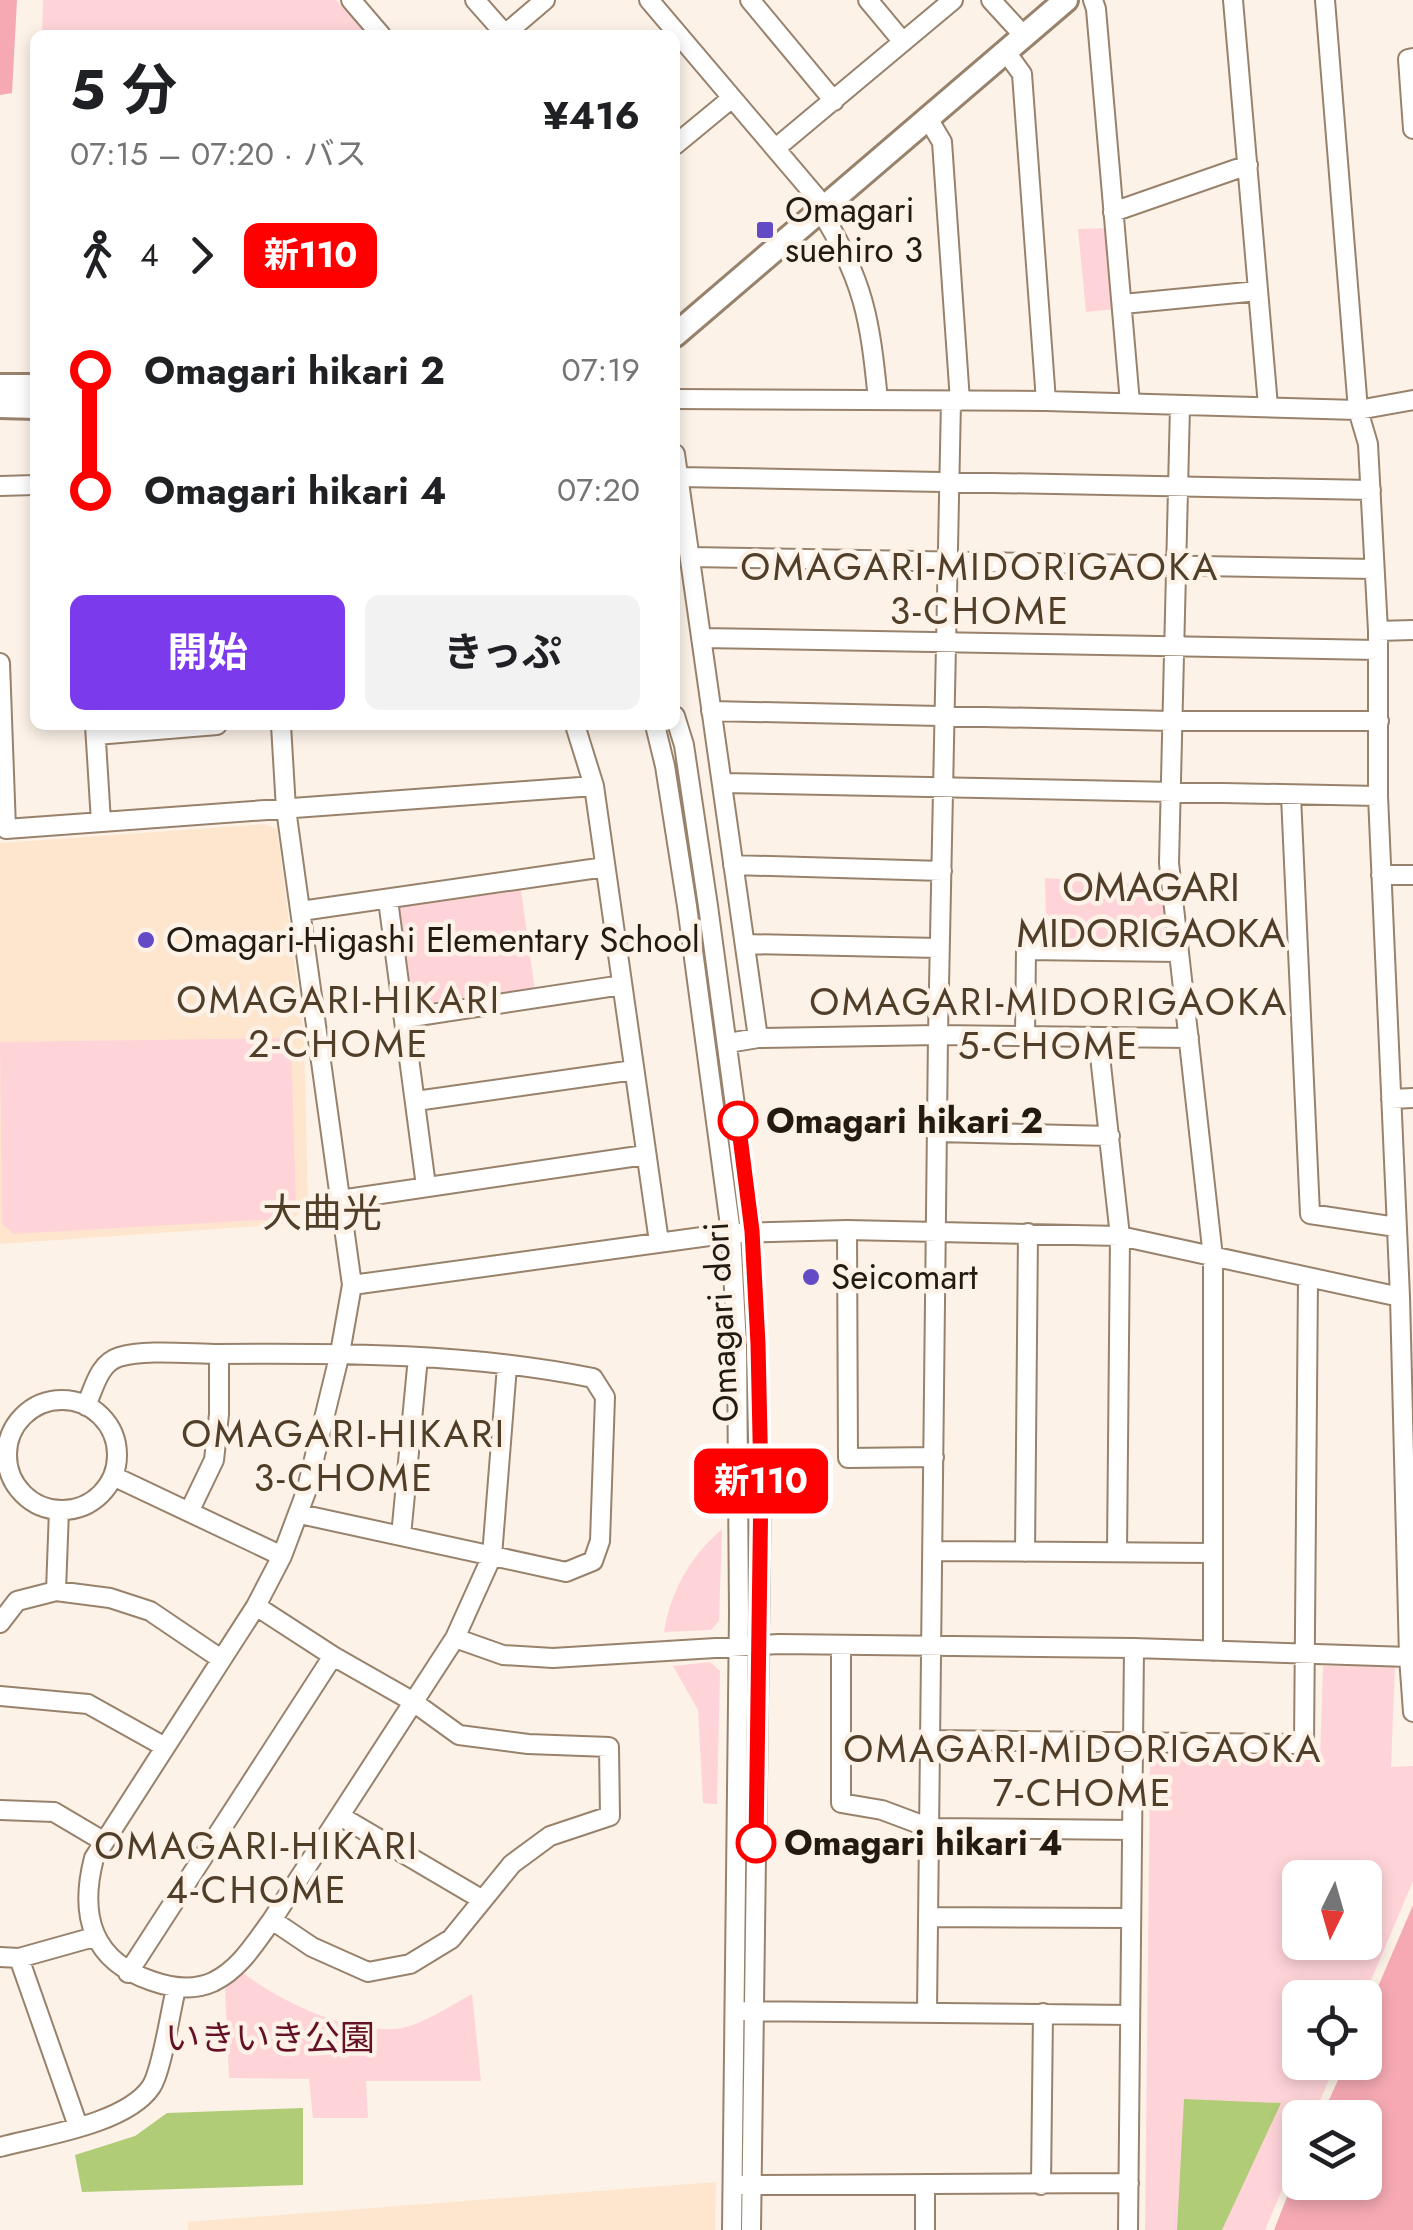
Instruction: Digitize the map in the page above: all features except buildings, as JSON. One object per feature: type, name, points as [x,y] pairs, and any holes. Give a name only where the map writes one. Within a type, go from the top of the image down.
[{"type":"main road","points":[[680,331],[1066,0]]},
{"type":"main road","points":[[0,386],[30,386]]},
{"type":"main road","points":[[0,406],[30,407]]},
{"type":"street","points":[[351,0],[377,30]]},
{"type":"street","points":[[475,0],[501,30]]},
{"type":"street","points":[[511,30],[545,0]]},
{"type":"street","points":[[649,0],[662,29]]},
{"type":"street","points":[[750,0],[834,100]]},
{"type":"street","points":[[868,0],[904,42]]},
{"type":"street","points":[[776,148],[953,0]]},
{"type":"street","points":[[991,0],[1024,36]]},
{"type":"street","points":[[1093,0],[1130,403]]},
{"type":"street","points":[[1233,0],[1268,406]]},
{"type":"street","points":[[1325,0],[1358,410],[1368,444],[1371,490],[1378,641],[1378,796],[1410,1479],[1408,1657],[1413,1712]]},
{"type":"street","points":[[680,47],[776,148],[822,208],[846,250],[870,324],[878,400]]},
{"type":"street","points":[[1006,52],[1022,74],[1046,401]]},
{"type":"street","points":[[1413,58],[1408,59],[1413,129]]},
{"type":"street","points":[[680,141],[732,98]]},
{"type":"street","points":[[927,117],[942,142],[955,401],[939,948],[927,2011]]},
{"type":"street","points":[[1113,212],[1248,165]]},
{"type":"street","points":[[1123,304],[1258,291]]},
{"type":"street","points":[[680,399],[1046,401],[1358,410],[1413,400]]},
{"type":"street","points":[[1180,406],[1170,872],[1212,1257],[1213,1651]]},
{"type":"street","points":[[680,477],[1371,490]]},
{"type":"street","points":[[0,486],[30,485]]},
{"type":"street","points":[[680,490],[758,1038]]},
{"type":"street","points":[[690,557],[1374,569]]},
{"type":"street","points":[[701,638],[1174,648],[1378,641],[1413,630]]},
{"type":"street","points":[[0,663],[6,829],[594,786]]},
{"type":"street","points":[[711,711],[1172,721],[1379,721]]},
{"type":"street","points":[[96,730],[101,822]]},
{"type":"street","points":[[281,730],[286,809],[352,1285],[340,1352],[300,1514],[282,1556],[256,1606],[102,1841],[86,1887],[94,1937],[128,1974],[176,1989],[210,1983],[238,1965],[272,1920],[456,1638],[492,1556],[506,1366]]},
{"type":"street","points":[[577,730],[594,786],[658,1242]]},
{"type":"street","name":"Omagari dori","points":[[656,730],[687,906],[731,1232],[748,1645],[754,2011],[742,2185],[732,2230]]},
{"type":"street","name":"Omagari dori","points":[[679,730],[728,1043],[752,1231],[761,1482],[748,1645],[734,2010],[742,2185],[751,2230]]},
{"type":"street","points":[[723,784],[1378,796]]},
{"type":"street","points":[[1291,796],[1310,1214],[1396,1227]]},
{"type":"street","points":[[733,866],[942,871]]},
{"type":"street","points":[[301,911],[605,867]]},
{"type":"street","points":[[1382,876],[1413,875]]},
{"type":"street","points":[[388,900],[426,1186]]},
{"type":"street","points":[[745,944],[939,948]]},
{"type":"street","points":[[1024,1036],[1026,950],[1179,952]]},
{"type":"street","points":[[404,1018],[622,986]]},
{"type":"street","points":[[728,1043],[758,1038],[938,1034],[1189,1038]]},
{"type":"street","points":[[1098,1038],[1120,1236],[1117,1552]]},
{"type":"street","points":[[416,1101],[634,1070]]},
{"type":"street","points":[[1391,1098],[1413,1098]]},
{"type":"street","points":[[937,1132],[1110,1136]]},
{"type":"street","points":[[340,1200],[645,1155]]},
{"type":"street","points":[[352,1285],[731,1232],[847,1230],[1120,1236],[1400,1297]]},
{"type":"street","points":[[847,1230],[848,1458],[934,1457]]},
{"type":"street","points":[[1025,1552],[1028,1233]]},
{"type":"street","points":[[931,1740],[1304,1744],[1308,1278]]},
{"type":"street","points":[[86,1406],[101,1370],[118,1357],[220,1354],[340,1352],[418,1356],[593,1378],[605,1397],[600,1541],[593,1562],[566,1572],[300,1514]]},
{"type":"street","points":[[188,1512],[214,1460],[220,1354]]},
{"type":"street","points":[[401,1536],[418,1356]]},
{"type":"street","points":[[70,1400],[86,1406],[100,1415],[116,1444],[112,1476],[91,1502],[59,1510],[42,1506],[26,1497],[8,1467],[12,1432],[35,1407],[52,1401],[70,1400]]},
{"type":"street","points":[[112,1476],[282,1556]]},
{"type":"street","points":[[56,1591],[59,1510]]},
{"type":"street","points":[[933,1551],[1211,1553]]},
{"type":"street","points":[[0,1623],[17,1601],[56,1591],[110,1598],[150,1610],[221,1658]]},
{"type":"street","points":[[256,1606],[412,1701],[459,1735],[528,1744],[609,1747],[610,1816],[550,1836],[512,1864],[451,1939],[410,1964],[368,1972],[312,1947],[272,1920]]},
{"type":"street","points":[[456,1638],[503,1656],[553,1658],[748,1645],[1134,1648],[1408,1657]]},
{"type":"street","points":[[841,1645],[842,1803],[882,1810],[930,1828],[1132,1830]]},
{"type":"street","points":[[1128,2230],[1134,1648]]},
{"type":"street","points":[[128,1974],[333,1656]]},
{"type":"street","points":[[0,1696],[88,1704],[165,1747]]},
{"type":"street","points":[[0,1810],[54,1812],[102,1841]]},
{"type":"street","points":[[340,1816],[481,1899]]},
{"type":"street","points":[[929,1917],[1130,1918]]},
{"type":"street","points":[[0,1957],[20,1958],[94,1937]]},
{"type":"street","points":[[20,1958],[78,2126]]},
{"type":"street","points":[[0,2147],[78,2126],[135,2105],[152,2085],[176,1989]]},
{"type":"street","points":[[734,2010],[1130,2015]]},
{"type":"street","points":[[1041,2185],[1043,2013]]},
{"type":"street","points":[[925,2184],[925,2230]]},
{"type":"street","points":[[742,2185],[1129,2184]]},
{"type":"shaded area","points":[[0,0],[17,0],[12,93],[0,95]]},
{"type":"shaded area","name":"Omagari-Higashi Elementary School","points":[[265,824],[277,829],[304,1037],[308,1203],[289,1224],[0,1244],[0,843]]},
{"type":"shaded area","points":[[1413,1905],[1413,2230],[1274,2230],[1286,2200],[1382,2200],[1382,2100],[1329,2100],[1338,2080],[1382,2080],[1381,1980]]},
{"type":"shaded area","points":[[1184,2099],[1281,2103],[1222,2230],[1177,2230]]},
{"type":"shaded area","points":[[303,2108],[303,2185],[82,2192],[75,2155],[135,2136],[167,2113]]},
{"type":"shaded area","points":[[716,2182],[715,2230],[188,2230],[188,2222]]},
{"type":"green space","points":[[43,0],[336,0],[363,30],[42,30]]},
{"type":"green space","points":[[1110,228],[1117,309],[1086,312],[1078,229]]},
{"type":"green space","points":[[1045,878],[1171,886],[1179,952],[1018,943],[1046,918]]},
{"type":"green space","points":[[520,883],[536,998],[405,1018],[388,900]]},
{"type":"green space","points":[[291,1038],[296,1203],[279,1219],[13,1234],[2,1224],[0,1042]]},
{"type":"green space","points":[[722,1529],[719,1621],[711,1630],[664,1632],[684,1575]]},
{"type":"green space","points":[[710,1662],[720,1671],[717,1804],[703,1803],[698,1710],[673,1666]]},
{"type":"green space","points":[[1395,1665],[1391,1767],[1413,1766],[1413,1881],[1382,1954],[1382,1860],[1282,1860],[1282,1960],[1380,1960],[1371,1980],[1282,1980],[1282,2080],[1329,2080],[1320,2100],[1282,2100],[1282,2190],[1265,2230],[1145,2230],[1150,1765],[1156,1758],[1320,1760],[1323,1666]]},
{"type":"green space","name":"いきいき公園","points":[[242,1972],[296,2005],[361,2027],[402,2028],[472,1994],[481,2081],[366,2081],[368,2118],[313,2118],[309,2079],[229,2078],[225,1989]]},
{"type":"bus line","name":"新110","points":[[738,1121],[752,1231],[758,1344],[761,1482],[756,1843]]},
{"type":"place","name":"Omagari suehiro 3","points":[[765,230]]},
{"type":"place","name":"Omagari-Higashi Elementary School","points":[[146,940]]},
{"type":"place","name":"Omagari hikari 2","points":[[738,1121]]},
{"type":"place","name":"Seicomart","points":[[811,1277]]},
{"type":"place","name":"Omagari hikari 4","points":[[756,1843]]},
{"type":"district","name":"OMAGARI-MIDORIGAOKA 3-CHOME","points":[[980,589]]},
{"type":"district","name":"OMAGARI MIDORIGAOKA","points":[[1151,910]]},
{"type":"district","name":"OMAGARI-HIKARI 2-CHOME","points":[[339,1022]]},
{"type":"district","name":"OMAGARI-MIDORIGAOKA 5-CHOME","points":[[1049,1024]]},
{"type":"district","name":"大曲光","points":[[322,1213]]},
{"type":"district","name":"OMAGARI-HIKARI 3-CHOME","points":[[344,1456]]},
{"type":"district","name":"OMAGARI-MIDORIGAOKA 7-CHOME","points":[[1083,1771]]},
{"type":"district","name":"OMAGARI-HIKARI 4-CHOME","points":[[257,1868]]}]
